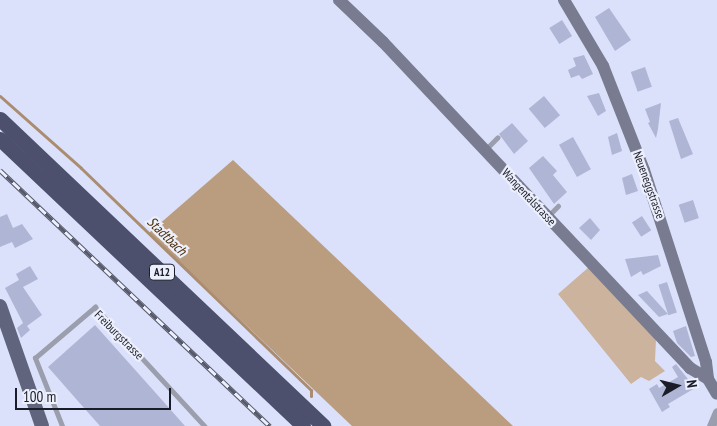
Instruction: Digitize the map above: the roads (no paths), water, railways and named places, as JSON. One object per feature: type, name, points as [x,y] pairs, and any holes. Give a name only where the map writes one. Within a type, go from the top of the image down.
[{"type":"highway","name":"A12","points":[[0,119],[324,426]]},
{"type":"highway","name":"A12","points":[[0,139],[303,426]]},
{"type":"main road","points":[[0,306],[42,426]]},
{"type":"street","name":"Wangentalstrasse","points":[[338,0],[383,42],[690,368],[708,379],[717,394]]},
{"type":"street","name":"Neueneggstrasse","points":[[564,0],[603,66],[644,170],[706,362],[708,379]]},
{"type":"street","points":[[711,426],[717,412]]},
{"type":"lane","points":[[484,150],[497,138]]},
{"type":"lane","points":[[547,216],[558,206]]},
{"type":"lane","name":"Freiburgstrasse","points":[[62,426],[35,358],[95,307],[205,426]]},
{"type":"waterway","name":"Stadtbach","points":[[0,96],[81,168],[311,390],[311,396]]},
{"type":"railway","points":[[0,170],[270,426]]}]
